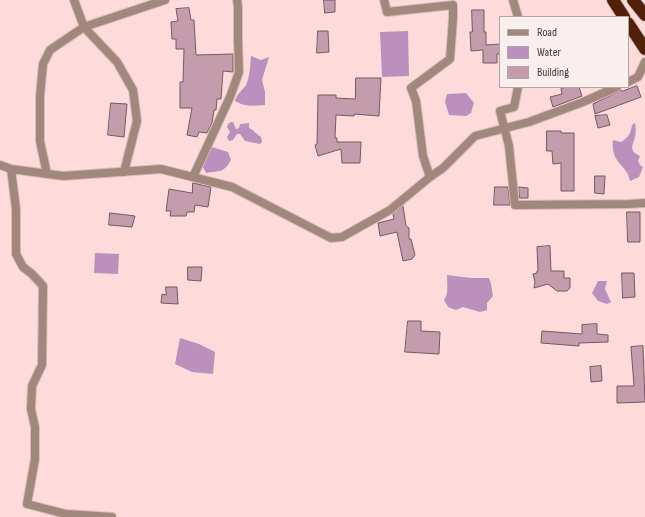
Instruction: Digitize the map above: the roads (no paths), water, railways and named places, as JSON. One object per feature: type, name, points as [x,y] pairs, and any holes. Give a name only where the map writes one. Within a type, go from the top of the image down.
[{"type":"highway","points":[[613,0],[623,16]]},
{"type":"highway","points":[[633,0],[645,15]]},
{"type":"highway","points":[[629,25],[645,49]]},
{"type":"street","points":[[74,0],[84,28],[117,62],[133,90],[137,121],[124,172]]},
{"type":"street","points":[[47,174],[40,141],[40,96],[43,64],[50,50],[84,28],[165,0]]},
{"type":"street","points":[[193,177],[230,97],[239,72],[237,0]]},
{"type":"street","points":[[384,0],[387,12],[453,5],[450,59],[411,88],[416,101],[423,156],[430,177]]},
{"type":"street","points":[[513,0],[518,16]]},
{"type":"street","points":[[629,82],[638,78],[645,62]]},
{"type":"street","points":[[518,88],[514,107],[500,111],[510,146],[515,205],[645,203]]},
{"type":"street","points":[[0,165],[63,176],[161,169],[232,187],[331,238],[342,237],[390,210],[443,168],[475,136],[529,122],[583,102],[615,88]]},
{"type":"street","points":[[12,168],[16,209],[16,254],[23,267],[43,286],[42,364],[32,386],[31,409],[35,427],[35,459],[27,504],[66,514],[112,517]]},
{"type":"water","points":[[408,31],[409,76],[382,77],[380,32]]},
{"type":"water","points":[[251,56],[261,60],[269,57],[262,80],[265,92],[265,105],[253,106],[235,101],[246,85],[250,71]]},
{"type":"water","points":[[466,93],[474,103],[471,113],[466,116],[449,115],[445,102],[447,94]]},
{"type":"water","points":[[231,122],[233,122],[236,129],[239,128],[240,124],[249,123],[249,128],[261,137],[262,142],[260,144],[245,141],[240,134],[237,134],[233,140],[229,141],[227,137],[230,132],[227,127]]},
{"type":"water","points":[[635,123],[636,133],[632,148],[636,154],[640,156],[638,161],[643,167],[639,177],[630,181],[629,176],[614,154],[613,140],[621,142],[624,140],[629,135],[632,125]]},
{"type":"water","points":[[212,147],[228,152],[231,160],[226,168],[206,173],[201,163],[207,148]]},
{"type":"water","points":[[95,253],[119,254],[118,274],[94,273]]},
{"type":"water","points":[[447,275],[471,278],[489,278],[493,296],[487,303],[487,310],[480,312],[463,307],[456,310],[448,307],[444,300],[447,291]]},
{"type":"water","points":[[598,281],[607,281],[605,289],[611,302],[607,304],[598,301],[592,293]]},
{"type":"water","points":[[180,338],[199,344],[215,352],[213,374],[192,372],[175,364]]}]
